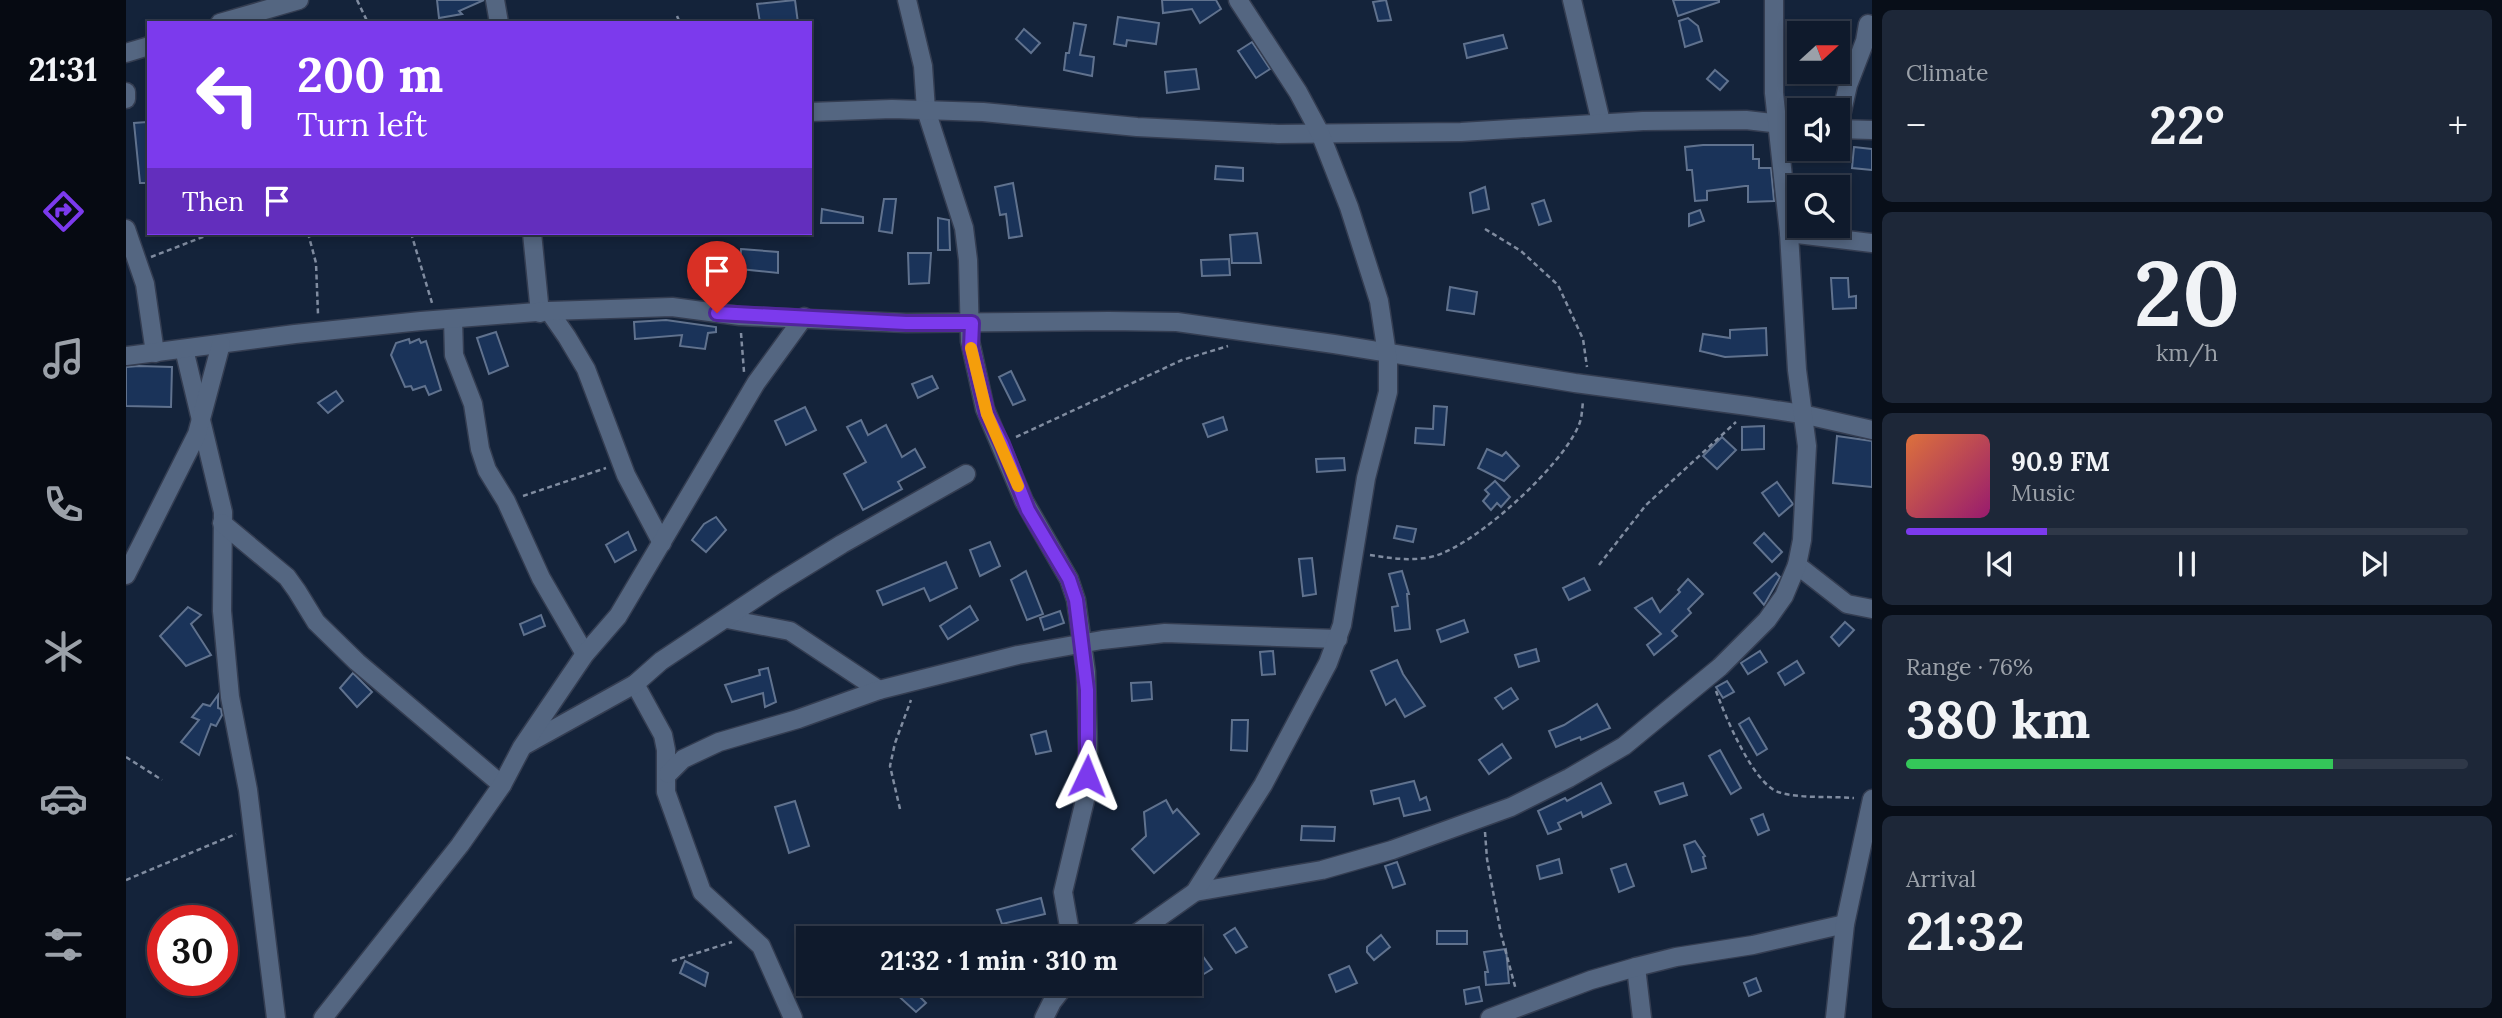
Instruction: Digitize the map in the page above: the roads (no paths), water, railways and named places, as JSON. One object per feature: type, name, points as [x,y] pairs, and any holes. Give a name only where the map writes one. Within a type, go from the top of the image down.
[{"type":"street","points":[[227,21],[299,0]]},
{"type":"street","points":[[495,0],[499,21]]},
{"type":"street","points":[[907,0],[923,66],[926,110],[964,228],[972,323],[971,347],[984,402],[1028,510],[1072,584],[1076,600],[1083,643],[1088,730],[1085,800],[1063,892],[1069,926]]},
{"type":"street","points":[[1147,926],[1195,892],[1263,785],[1313,695],[1338,639],[1346,608],[1366,478],[1388,392],[1387,353],[1376,292],[1349,207],[1320,133],[1298,92],[1238,0]]},
{"type":"street","points":[[1572,0],[1601,122]]},
{"type":"street","points":[[1774,0],[1774,93],[1787,213]]},
{"type":"street","points":[[1845,98],[1865,41],[1868,24]]},
{"type":"street","points":[[126,53],[147,47]]},
{"type":"street","points":[[126,92],[126,99]]},
{"type":"street","points":[[812,112],[892,109],[983,112],[1138,127],[1278,134],[1461,132],[1601,122],[1746,120],[1787,125]]},
{"type":"street","points":[[1850,129],[1872,130]]},
{"type":"street","points":[[126,229],[145,284],[155,353]]},
{"type":"street","points":[[532,235],[545,312],[567,337],[586,369],[626,475],[662,543]]},
{"type":"street","points":[[1195,892],[1347,864],[1523,802],[1610,755],[1639,735],[1710,675],[1767,620],[1784,596],[1797,565],[1802,540],[1807,446],[1797,370],[1789,238]]},
{"type":"street","points":[[1830,238],[1872,243]]},
{"type":"street","points":[[126,356],[317,331],[445,319],[672,307],[740,316],[906,323],[1177,323],[1802,414],[1872,430]]},
{"type":"street","points":[[323,1018],[460,845],[502,785],[522,747],[585,654],[618,616],[701,472],[770,361],[804,317]]},
{"type":"street","points":[[445,319],[454,355],[473,404],[487,470],[506,501],[541,578],[585,654]]},
{"type":"street","points":[[126,575],[202,421],[221,344]]},
{"type":"street","points":[[184,349],[221,499],[222,611],[229,685],[248,790],[276,1018]]},
{"type":"street","points":[[522,747],[635,684],[661,661],[777,584],[966,474]]},
{"type":"street","points":[[222,523],[287,577],[316,622],[357,662],[502,785]]},
{"type":"street","points":[[1797,565],[1847,604],[1872,609]]},
{"type":"street","points":[[727,619],[790,631],[879,690]]},
{"type":"street","points":[[668,774],[683,759],[719,743],[879,690],[1018,655],[1083,643],[1166,633],[1338,639]]},
{"type":"street","points":[[635,684],[663,735],[668,774],[666,792],[702,892],[765,952],[793,1018]]},
{"type":"street","points":[[1835,1018],[1845,924],[1872,799]]},
{"type":"street","points":[[1490,1018],[1513,1012],[1591,979],[1636,967],[1845,924]]},
{"type":"street","points":[[1636,967],[1642,1018]]},
{"type":"street","points":[[1044,1018],[1057,996]]}]
